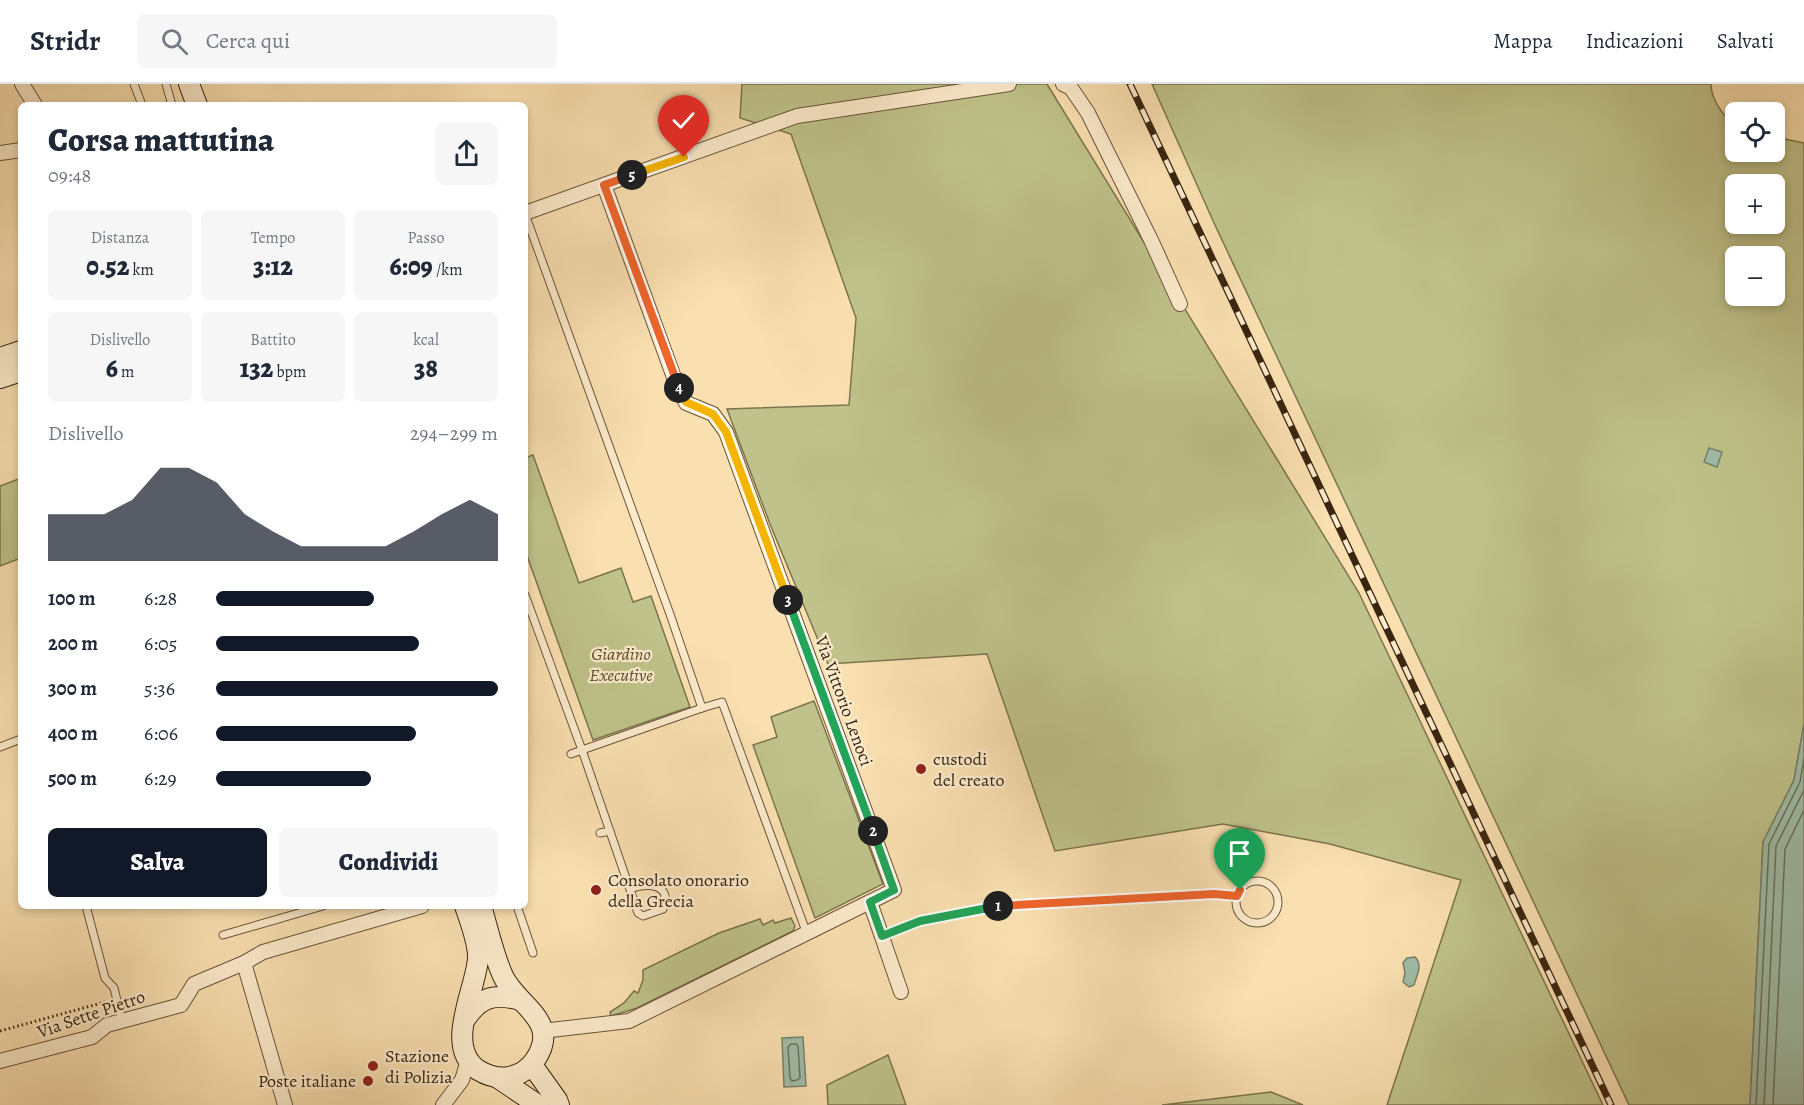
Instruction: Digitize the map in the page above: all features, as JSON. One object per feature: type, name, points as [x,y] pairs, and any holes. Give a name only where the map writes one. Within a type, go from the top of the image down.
[{"type":"main road","points":[[189,84],[196,102]]},
{"type":"main road","points":[[0,358],[18,352]]},
{"type":"main road","points":[[0,378],[18,372]]},
{"type":"main road","points":[[466,909],[478,956],[475,978],[461,1033],[462,1047],[468,1060],[476,1069],[498,1078],[511,1077],[532,1065],[541,1049],[542,1031],[539,1019],[531,1008],[520,1000],[503,977],[482,909]]},
{"type":"main road","points":[[465,1020],[472,1009],[482,1001],[507,996],[520,1000]]},
{"type":"main road","points":[[532,1065],[559,1105]]},
{"type":"main road","points":[[498,1078],[538,1105]]},
{"type":"street","points":[[22,84],[33,102]]},
{"type":"street","points":[[528,213],[797,117],[1010,84]]},
{"type":"street","points":[[1063,84],[1071,87],[1088,113],[1180,304]]},
{"type":"street","points":[[0,153],[18,150]]},
{"type":"street","name":"Via Vittorio Lenoci","points":[[542,1031],[629,1021],[894,890],[726,432],[713,414],[686,402],[676,382],[604,185]]},
{"type":"street","points":[[870,902],[901,992]]},
{"type":"street","name":"Via Sette Pietro","points":[[0,1061],[92,1037],[107,1025],[181,1005],[194,984],[244,963],[263,952],[412,909]]},
{"type":"street","points":[[244,963],[285,1105]]},
{"type":"street","points":[[443,1105],[462,1080],[468,1060]]},
{"type":"lane","points":[[134,84],[141,102]]},
{"type":"lane","points":[[166,84],[171,102]]},
{"type":"lane","points":[[528,222],[702,708]]},
{"type":"lane","points":[[528,603],[638,913],[643,916],[663,909],[666,901],[664,892],[658,887],[642,885],[630,889]]},
{"type":"lane","points":[[572,754],[722,702],[807,934]]},
{"type":"lane","points":[[0,747],[18,740]]},
{"type":"lane","points":[[600,833],[610,831]]},
{"type":"lane","points":[[1252,882],[1265,883],[1276,892],[1278,906],[1276,912],[1266,921],[1252,923],[1237,909],[1237,896],[1245,885],[1252,882]]},
{"type":"lane","points":[[882,936],[920,921],[1001,905],[1214,894],[1237,896]]},
{"type":"lane","points":[[87,909],[105,978],[114,988],[122,1021]]},
{"type":"lane","points":[[223,935],[313,909]]},
{"type":"lane","points":[[518,909],[533,953]]},
{"type":"path","points":[[0,1030],[116,999]]},
{"type":"green space","points":[[742,84],[1047,84],[1359,593],[1603,1105],[1387,1105],[1461,880],[1330,844],[1223,824],[1055,851],[987,654],[828,664],[770,524],[727,409],[849,405],[856,318],[791,134],[740,118]]},
{"type":"green space","points":[[1152,84],[1711,84],[1718,107],[1725,116],[1725,162],[1785,162],[1785,139],[1804,143],[1804,724],[1794,780],[1763,843],[1750,1105],[1629,1105],[1214,223]]},
{"type":"green space","name":"Giardino Executive","points":[[533,455],[579,583],[621,568],[633,602],[651,596],[690,707],[593,740],[528,558],[528,457]]},
{"type":"green space","points":[[18,479],[18,559],[0,566],[0,486]]},
{"type":"green space","points":[[814,701],[883,884],[815,918],[753,745],[777,737],[771,717]]},
{"type":"green space","points":[[791,918],[795,926],[793,931],[637,1008],[611,1016],[610,1012],[624,1003],[634,991],[638,993],[643,980],[643,970],[719,933],[760,919],[763,925],[773,920],[775,923]]},
{"type":"green space","points":[[888,1055],[906,1105],[828,1105],[827,1085]]},
{"type":"green space","points":[[1271,1092],[1303,1105],[1162,1105]]},
{"type":"water","points":[[1709,448],[1722,452],[1717,467],[1704,462]]},
{"type":"water","points":[[1804,724],[1804,1105],[1750,1105],[1763,842],[1794,780]]},
{"type":"water","points":[[1415,957],[1419,963],[1419,970],[1414,985],[1409,987],[1403,982],[1405,973],[1403,963],[1407,958]]},
{"type":"water","points":[[803,1037],[806,1086],[784,1087],[782,1038]]},
{"type":"railway","points":[[1130,84],[1611,1105]]},
{"type":"place","name":"custodi del creato","points":[[921,769]]},
{"type":"place","name":"Consolato onorario della Grecia","points":[[596,890]]},
{"type":"place","name":"Stazione di Polizia","points":[[373,1066]]},
{"type":"place","name":"Poste italiane","points":[[368,1081]]},
{"type":"route","points":[[684,157],[604,185],[676,382],[686,402],[713,414],[726,432],[894,890],[870,902],[882,936],[920,921],[1001,905],[1214,894],[1237,896],[1240,890]]}]
